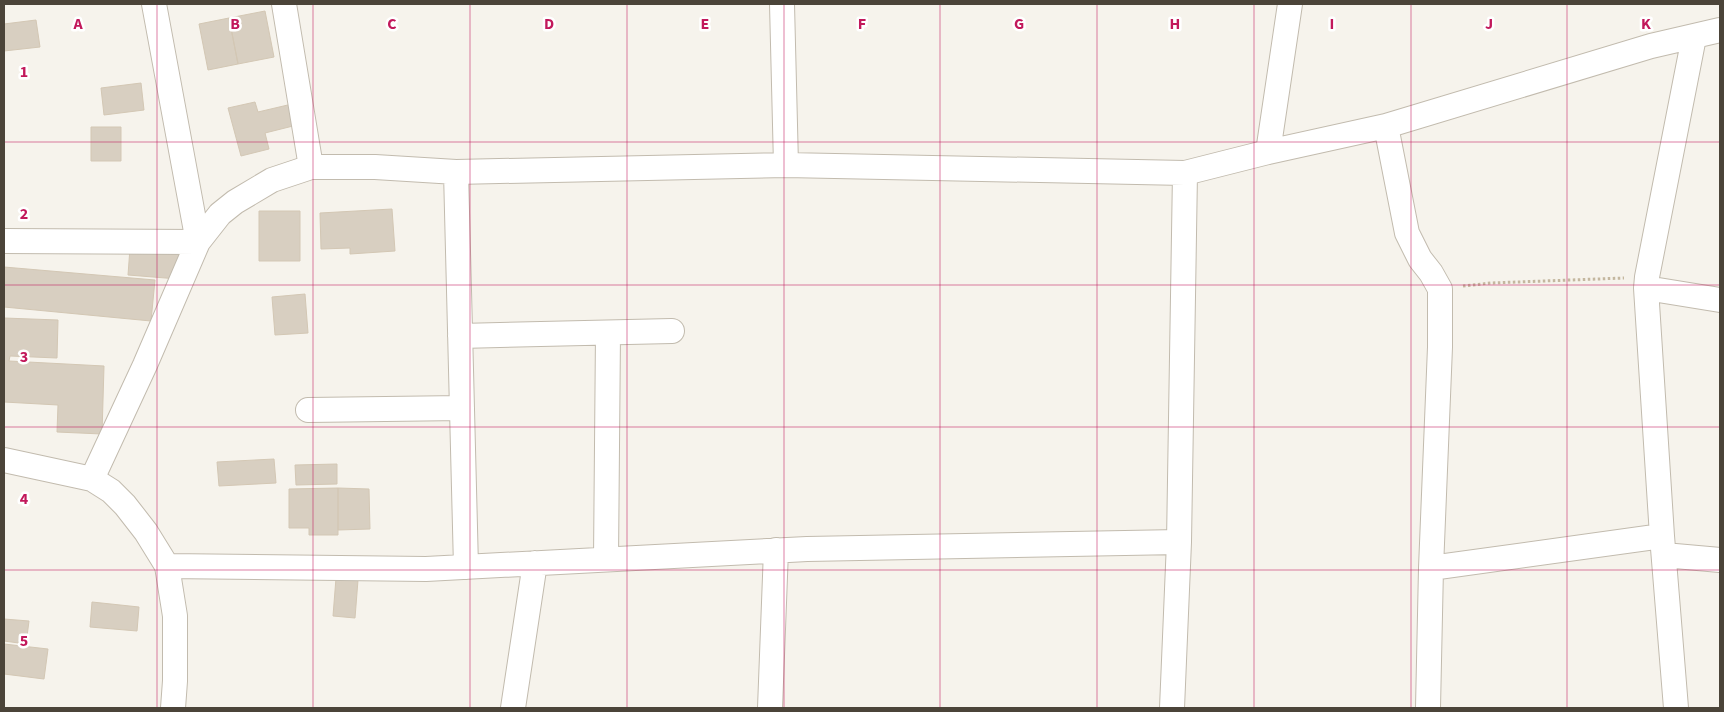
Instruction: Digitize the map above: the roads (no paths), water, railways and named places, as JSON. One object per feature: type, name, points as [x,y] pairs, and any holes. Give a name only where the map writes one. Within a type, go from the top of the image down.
[{"type":"street","points":[[154,4],[198,242]]},
{"type":"street","points":[[284,4],[311,167]]},
{"type":"street","points":[[782,4],[786,165]]},
{"type":"street","points":[[1268,152],[1290,4]]},
{"type":"street","points":[[92,478],[145,365],[198,242],[220,214],[235,202],[272,180],[311,167],[375,167],[456,172],[786,165],[1185,173],[1268,152],[1386,126],[1651,46],[1720,30]]},
{"type":"street","points":[[1676,708],[1663,546],[1646,282],[1694,36]]},
{"type":"street","points":[[1386,126],[1407,233],[1440,290],[1440,346],[1431,568],[1428,708]]},
{"type":"street","points":[[456,172],[466,567]]},
{"type":"street","points":[[1172,708],[1179,542],[1185,173]]},
{"type":"street","points":[[4,241],[198,242]]},
{"type":"street","points":[[1646,282],[1720,300]]},
{"type":"street","points":[[460,336],[672,331]]},
{"type":"street","points":[[606,559],[608,333]]},
{"type":"street","points":[[308,410],[462,408]]},
{"type":"street","points":[[4,460],[92,478],[112,491],[146,532],[167,566],[175,616],[173,708]]},
{"type":"street","points":[[167,566],[426,569],[776,550],[1179,542]]},
{"type":"street","points":[[1431,568],[1663,546],[1720,560]]},
{"type":"street","points":[[770,708],[776,550]]},
{"type":"street","points":[[514,708],[535,563]]}]
